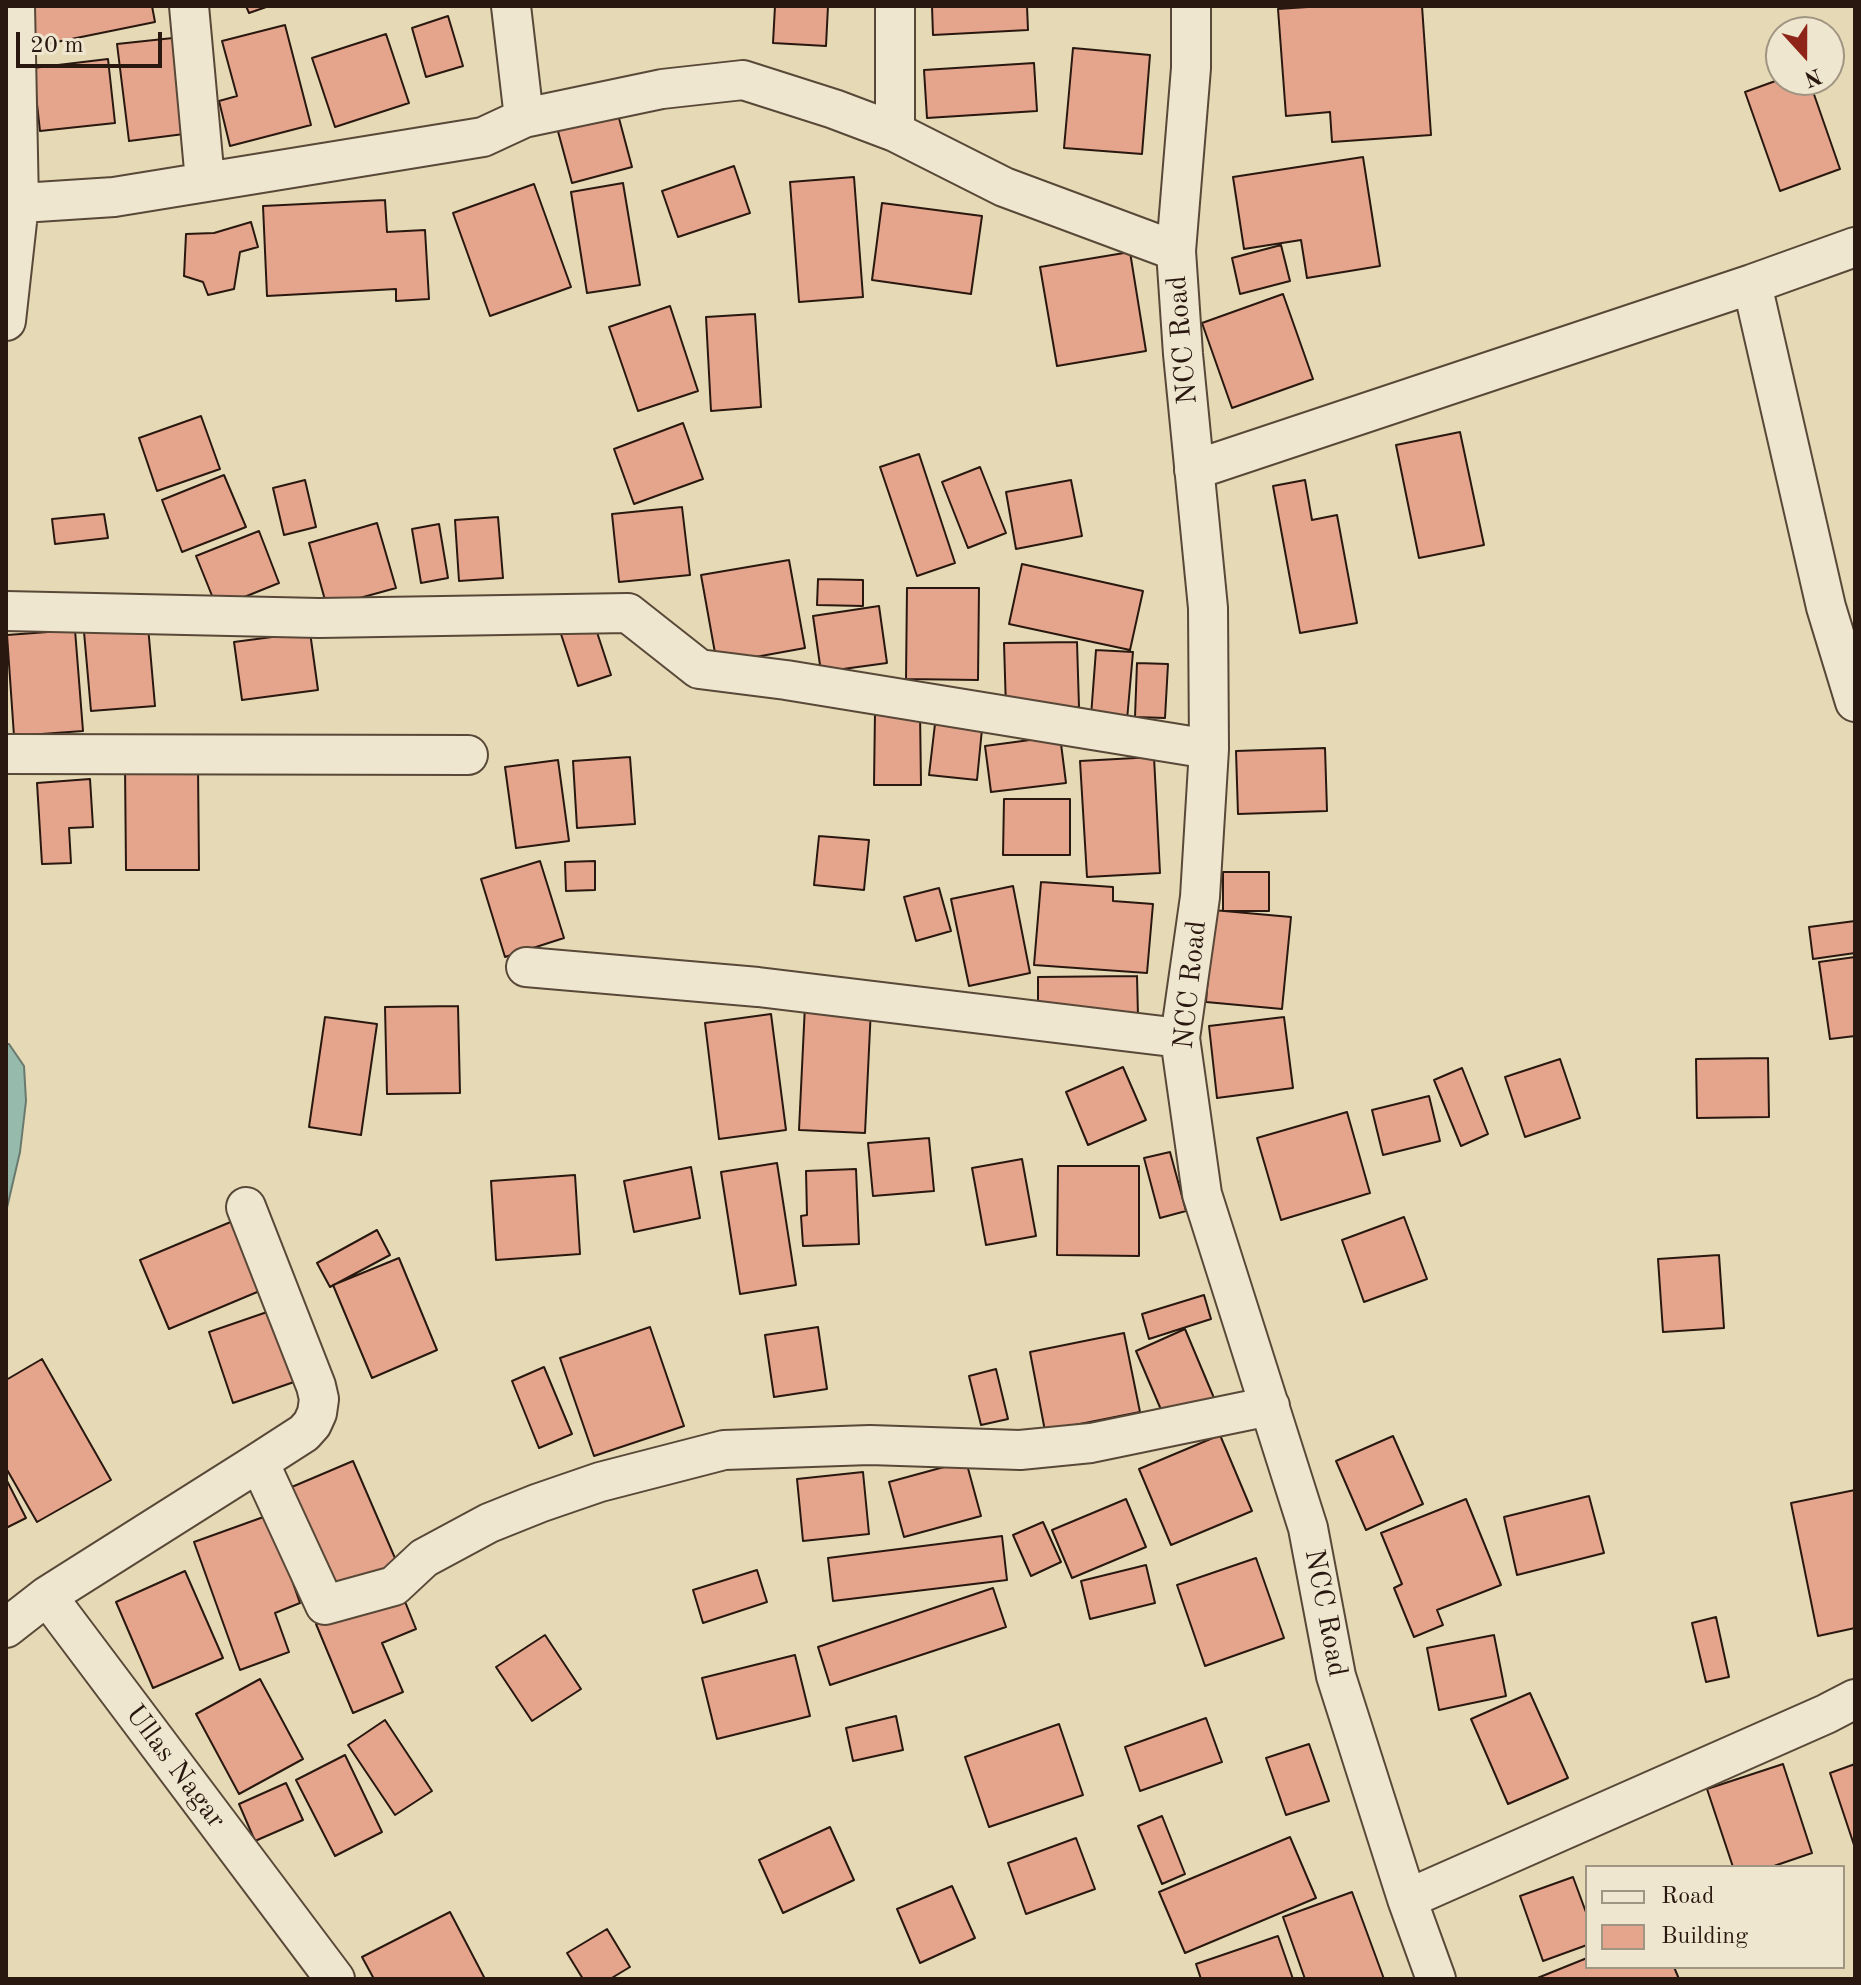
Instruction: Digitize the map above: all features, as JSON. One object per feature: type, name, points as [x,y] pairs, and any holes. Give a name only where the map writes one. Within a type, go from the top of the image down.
[{"type":"street","points":[[6,321],[12,204],[15,6]]},
{"type":"street","points":[[189,6],[205,181]]},
{"type":"street","points":[[511,6],[524,118]]},
{"type":"street","points":[[895,6],[895,132]]},
{"type":"street","name":"NCC Road","points":[[1191,6],[1191,68],[1176,251],[1208,608],[1209,749],[1200,897],[1180,1038],[1202,1194],[1308,1528],[1336,1676],[1407,1899],[1436,1979]]},
{"type":"street","points":[[12,204],[114,197],[483,137],[524,118],[662,89],[743,80],[895,132],[1004,187],[1176,251]]},
{"type":"street","points":[[1194,470],[1855,247]]},
{"type":"street","points":[[1752,284],[1826,607],[1855,702]]},
{"type":"street","points":[[6,611],[319,618],[628,613],[699,669],[786,680],[1209,749]]},
{"type":"street","points":[[6,754],[468,755]]},
{"type":"street","points":[[526,967],[758,987],[1180,1038]]},
{"type":"street","points":[[6,1628],[47,1596],[304,1433],[312,1424],[319,1399],[316,1386],[246,1207]]},
{"type":"street","points":[[259,1462],[325,1605],[394,1586],[424,1558],[489,1523],[539,1503],[600,1482],[724,1450],[870,1445],[1020,1450],[1091,1443],[1270,1406]]},
{"type":"street","name":"Ullas Nagar","points":[[47,1596],[335,1979]]},
{"type":"street","points":[[1407,1899],[1855,1699]]},
{"type":"shaded area","points":[[6,1044],[24,1066],[26,1101],[20,1152],[6,1212]]},
{"type":"building","points":[[29,6],[152,6],[155,22],[37,46]]},
{"type":"building","points":[[246,6],[269,6],[249,13]]},
{"type":"building","points":[[775,6],[828,6],[826,46],[773,43]]},
{"type":"building","points":[[932,6],[1027,6],[1028,30],[933,35]]},
{"type":"building","points":[[1422,6],[1431,135],[1332,142],[1330,112],[1286,116],[1278,9]]},
{"type":"building","points":[[448,16],[463,66],[426,77],[412,28]]},
{"type":"building","points":[[285,25],[311,125],[230,146],[219,101],[237,96],[222,41]]},
{"type":"building","points":[[386,34],[409,103],[335,127],[312,58]]},
{"type":"building","points":[[173,38],[184,134],[129,141],[117,44]]},
{"type":"building","points":[[1073,48],[1150,55],[1142,154],[1064,148]]},
{"type":"building","points":[[108,59],[115,123],[40,131],[33,68]]},
{"type":"building","points":[[1034,63],[1037,111],[927,118],[924,70]]},
{"type":"building","points":[[1765,85],[1765,96],[1815,96],[1840,169],[1780,191],[1745,92]]},
{"type":"building","points":[[616,107],[632,167],[572,183],[556,124]]},
{"type":"building","points":[[1363,157],[1380,266],[1307,278],[1301,240],[1244,249],[1233,177]]},
{"type":"building","points":[[734,166],[750,213],[678,237],[662,191]]},
{"type":"building","points":[[854,177],[863,297],[799,302],[790,182]]},
{"type":"building","points":[[623,183],[640,285],[587,293],[571,192]]},
{"type":"building","points":[[534,184],[571,287],[490,316],[453,213]]},
{"type":"building","points":[[385,200],[387,232],[425,230],[429,299],[396,301],[396,289],[267,296],[263,206]]},
{"type":"building","points":[[882,203],[982,216],[971,294],[872,280]]},
{"type":"building","points":[[251,222],[258,247],[240,252],[234,289],[208,295],[203,282],[184,276],[186,234],[214,233]]},
{"type":"building","points":[[1281,245],[1290,281],[1240,294],[1232,258]]},
{"type":"building","points":[[1130,252],[1146,351],[1057,366],[1040,267]]},
{"type":"building","points":[[1283,294],[1313,379],[1232,408],[1202,323]]},
{"type":"building","points":[[670,306],[698,391],[638,411],[609,327]]},
{"type":"building","points":[[755,314],[761,407],[711,411],[706,317]]},
{"type":"building","points":[[201,416],[220,469],[157,491],[139,438]]},
{"type":"building","points":[[683,423],[703,479],[634,504],[614,449]]},
{"type":"building","points":[[1460,432],[1484,545],[1419,558],[1396,445]]},
{"type":"building","points":[[919,454],[955,563],[917,576],[880,467]]},
{"type":"building","points":[[980,467],[1006,533],[968,548],[942,482]]},
{"type":"building","points":[[224,475],[246,527],[182,552],[162,500]]},
{"type":"building","points":[[305,480],[316,527],[284,535],[273,488]]},
{"type":"building","points":[[1071,480],[1082,536],[1016,549],[1006,492]]},
{"type":"building","points":[[1305,480],[1312,520],[1337,515],[1357,623],[1300,633],[1273,486]]},
{"type":"building","points":[[682,507],[690,575],[619,582],[612,514]]},
{"type":"building","points":[[104,514],[108,538],[55,544],[52,519]]},
{"type":"building","points":[[498,517],[503,578],[459,581],[455,520]]},
{"type":"building","points":[[377,523],[396,588],[327,607],[309,543]]},
{"type":"building","points":[[439,524],[448,578],[421,583],[412,529]]},
{"type":"building","points":[[259,531],[279,583],[217,608],[196,556]]},
{"type":"building","points":[[789,560],[805,648],[717,664],[701,575]]},
{"type":"building","points":[[1022,564],[1143,591],[1130,650],[1009,624]]},
{"type":"building","points":[[818,579],[863,580],[863,606],[817,605]]},
{"type":"building","points":[[907,588],[979,588],[978,680],[906,679]]},
{"type":"building","points":[[879,606],[887,663],[821,672],[813,616]]},
{"type":"building","points":[[593,620],[611,675],[578,686],[560,631]]},
{"type":"building","points":[[148,626],[155,706],[91,711],[84,632]]},
{"type":"building","points":[[75,630],[83,731],[14,736],[7,635]]},
{"type":"building","points":[[310,632],[318,690],[242,700],[234,642]]},
{"type":"building","points":[[1077,642],[1079,707],[1006,709],[1004,643]]},
{"type":"building","points":[[1096,650],[1133,652],[1127,720],[1091,716]]},
{"type":"building","points":[[1137,663],[1168,664],[1165,718],[1135,717]]},
{"type":"building","points":[[875,711],[920,711],[921,785],[874,785]]},
{"type":"building","points":[[935,724],[982,729],[977,780],[929,775]]},
{"type":"building","points":[[1060,736],[1066,783],[991,792],[985,746]]},
{"type":"building","points":[[1325,748],[1327,811],[1238,814],[1236,751]]},
{"type":"building","points":[[630,757],[635,824],[577,828],[573,761]]},
{"type":"building","points":[[1154,757],[1160,873],[1087,877],[1080,761]]},
{"type":"building","points":[[558,760],[569,841],[516,848],[505,767]]},
{"type":"building","points":[[125,765],[198,765],[199,870],[126,870]]},
{"type":"building","points":[[90,779],[93,827],[69,828],[71,863],[42,864],[37,783]]},
{"type":"building","points":[[1004,799],[1070,799],[1070,855],[1003,855]]},
{"type":"building","points":[[819,836],[869,840],[864,890],[814,885]]},
{"type":"building","points":[[540,861],[564,938],[505,957],[481,879]]},
{"type":"building","points":[[595,861],[595,890],[566,891],[565,862]]},
{"type":"building","points":[[1223,872],[1269,872],[1269,911],[1223,911]]},
{"type":"building","points":[[1041,882],[1113,887],[1113,901],[1153,904],[1147,973],[1034,965]]},
{"type":"building","points":[[1013,886],[1030,973],[969,986],[951,899]]},
{"type":"building","points":[[939,888],[951,931],[916,941],[904,897]]},
{"type":"building","points":[[1213,910],[1291,917],[1282,1009],[1206,1002]]},
{"type":"building","points":[[1855,921],[1855,953],[1813,959],[1809,927]]},
{"type":"building","points":[[1855,957],[1855,1036],[1830,1039],[1819,962]]},
{"type":"building","points":[[1137,976],[1138,1016],[1038,1017],[1038,977]]},
{"type":"building","points":[[805,1005],[871,1008],[865,1133],[799,1130]]},
{"type":"building","points":[[458,1006],[460,1093],[387,1094],[385,1007]]},
{"type":"building","points":[[771,1014],[786,1130],[719,1139],[705,1023]]},
{"type":"building","points":[[325,1017],[377,1024],[361,1135],[309,1127]]},
{"type":"building","points":[[1284,1017],[1293,1088],[1217,1098],[1209,1026]]},
{"type":"building","points":[[1768,1058],[1769,1117],[1697,1118],[1696,1059]]},
{"type":"building","points":[[1560,1059],[1580,1118],[1525,1137],[1505,1077]]},
{"type":"building","points":[[1123,1067],[1146,1120],[1088,1145],[1066,1092]]},
{"type":"building","points":[[1462,1068],[1488,1134],[1461,1146],[1434,1080]]},
{"type":"building","points":[[1429,1096],[1440,1141],[1383,1155],[1372,1110]]},
{"type":"building","points":[[1347,1112],[1370,1193],[1281,1220],[1257,1138]]},
{"type":"building","points":[[929,1138],[934,1191],[873,1196],[868,1143]]},
{"type":"building","points":[[1170,1152],[1186,1211],[1160,1218],[1144,1158]]},
{"type":"building","points":[[1022,1159],[1036,1236],[986,1245],[972,1168]]},
{"type":"building","points":[[777,1163],[796,1285],[740,1294],[721,1172]]},
{"type":"building","points":[[1058,1166],[1139,1166],[1139,1256],[1057,1255]]},
{"type":"building","points":[[691,1167],[700,1218],[634,1232],[624,1181]]},
{"type":"building","points":[[856,1169],[859,1244],[803,1246],[801,1216],[807,1215],[806,1171]]},
{"type":"building","points":[[575,1175],[580,1254],[496,1260],[491,1181]]},
{"type":"building","points":[[1404,1217],[1427,1279],[1364,1302],[1342,1240]]},
{"type":"building","points":[[233,1221],[262,1290],[169,1329],[140,1260]]},
{"type":"building","points":[[377,1230],[390,1255],[330,1287],[317,1263]]},
{"type":"building","points":[[1719,1255],[1724,1328],[1663,1332],[1658,1259]]},
{"type":"building","points":[[399,1258],[437,1350],[372,1378],[333,1285]]},
{"type":"building","points":[[1204,1295],[1211,1319],[1149,1339],[1142,1314]]},
{"type":"building","points":[[270,1311],[294,1382],[233,1403],[209,1332]]},
{"type":"building","points":[[650,1327],[684,1426],[594,1456],[560,1358]]},
{"type":"building","points":[[818,1327],[827,1389],[774,1397],[765,1335]]},
{"type":"building","points":[[1185,1329],[1214,1398],[1165,1419],[1136,1351]]},
{"type":"building","points":[[1124,1333],[1140,1412],[1045,1431],[1030,1352]]},
{"type":"building","points":[[42,1359],[111,1480],[37,1522],[6,1468],[6,1380]]},
{"type":"building","points":[[544,1367],[572,1434],[539,1448],[512,1381]]},
{"type":"building","points":[[996,1369],[1008,1419],[981,1425],[969,1376]]},
{"type":"building","points":[[1220,1435],[1252,1511],[1171,1545],[1139,1469]]},
{"type":"building","points":[[1393,1436],[1423,1504],[1366,1530],[1336,1461]]},
{"type":"building","points":[[353,1461],[401,1572],[326,1596],[280,1492]]},
{"type":"building","points":[[966,1461],[981,1516],[904,1537],[889,1482]]},
{"type":"building","points":[[863,1472],[869,1534],[803,1541],[797,1479]]},
{"type":"building","points":[[6,1479],[26,1518],[6,1528]]},
{"type":"building","points":[[1855,1490],[1855,1628],[1818,1636],[1791,1503]]},
{"type":"building","points":[[1589,1496],[1604,1553],[1517,1575],[1504,1517]]},
{"type":"building","points":[[1126,1499],[1146,1547],[1072,1578],[1052,1530]]},
{"type":"building","points":[[1466,1499],[1501,1585],[1437,1610],[1443,1625],[1414,1637],[1394,1588],[1402,1584],[1381,1533]]},
{"type":"building","points":[[269,1515],[300,1603],[275,1613],[289,1652],[240,1670],[194,1542]]},
{"type":"building","points":[[1043,1522],[1061,1562],[1031,1576],[1013,1535]]},
{"type":"building","points":[[1002,1536],[1007,1580],[833,1601],[828,1558]]},
{"type":"building","points":[[1256,1558],[1284,1638],[1205,1666],[1177,1585]]},
{"type":"building","points":[[1146,1565],[1155,1603],[1090,1619],[1081,1581]]},
{"type":"building","points":[[757,1570],[767,1602],[703,1623],[693,1590]]},
{"type":"building","points":[[185,1571],[223,1658],[153,1688],[116,1602]]},
{"type":"building","points":[[993,1588],[1006,1627],[830,1685],[818,1647]]},
{"type":"building","points":[[400,1589],[416,1629],[382,1643],[403,1692],[353,1713],[316,1624]]},
{"type":"building","points":[[1716,1617],[1729,1677],[1706,1682],[1692,1623]]},
{"type":"building","points":[[545,1635],[581,1689],[532,1721],[496,1667]]},
{"type":"building","points":[[1494,1635],[1506,1696],[1439,1710],[1427,1648]]},
{"type":"building","points":[[795,1655],[810,1716],[717,1739],[702,1678]]},
{"type":"building","points":[[260,1679],[303,1759],[239,1794],[196,1714]]},
{"type":"building","points":[[1530,1693],[1568,1778],[1508,1804],[1471,1719]]},
{"type":"building","points":[[896,1716],[903,1750],[853,1761],[846,1728]]},
{"type":"building","points":[[1206,1718],[1222,1762],[1140,1791],[1125,1747]]},
{"type":"building","points":[[385,1720],[432,1791],[395,1815],[348,1745]]},
{"type":"building","points":[[1059,1724],[1083,1795],[989,1827],[965,1757]]},
{"type":"building","points":[[1309,1744],[1329,1801],[1286,1815],[1266,1758]]},
{"type":"building","points":[[345,1755],[382,1832],[335,1856],[296,1780]]},
{"type":"building","points":[[1783,1764],[1812,1853],[1777,1865],[1732,1865],[1707,1789]]},
{"type":"building","points":[[1855,1764],[1855,1848],[1830,1773]]},
{"type":"building","points":[[286,1783],[303,1820],[255,1841],[239,1804]]},
{"type":"building","points":[[1162,1816],[1185,1874],[1162,1884],[1138,1826]]},
{"type":"building","points":[[830,1827],[854,1880],[783,1913],[759,1860]]},
{"type":"building","points":[[1290,1837],[1316,1898],[1185,1953],[1159,1892]]},
{"type":"building","points":[[1076,1838],[1095,1889],[1026,1914],[1008,1863]]},
{"type":"building","points":[[1573,1877],[1585,1910],[1585,1946],[1543,1961],[1520,1896]]},
{"type":"building","points":[[952,1886],[975,1938],[920,1963],[897,1909]]},
{"type":"building","points":[[1352,1892],[1384,1979],[1305,1979],[1283,1917]]},
{"type":"building","points":[[450,1912],[485,1979],[374,1979],[362,1957]]},
{"type":"building","points":[[607,1929],[630,1967],[610,1979],[583,1979],[567,1953]]},
{"type":"building","points":[[1278,1936],[1293,1979],[1201,1979],[1196,1964]]},
{"type":"building","points":[[1585,1959],[1585,1969],[1675,1969],[1679,1979],[1535,1979]]}]
